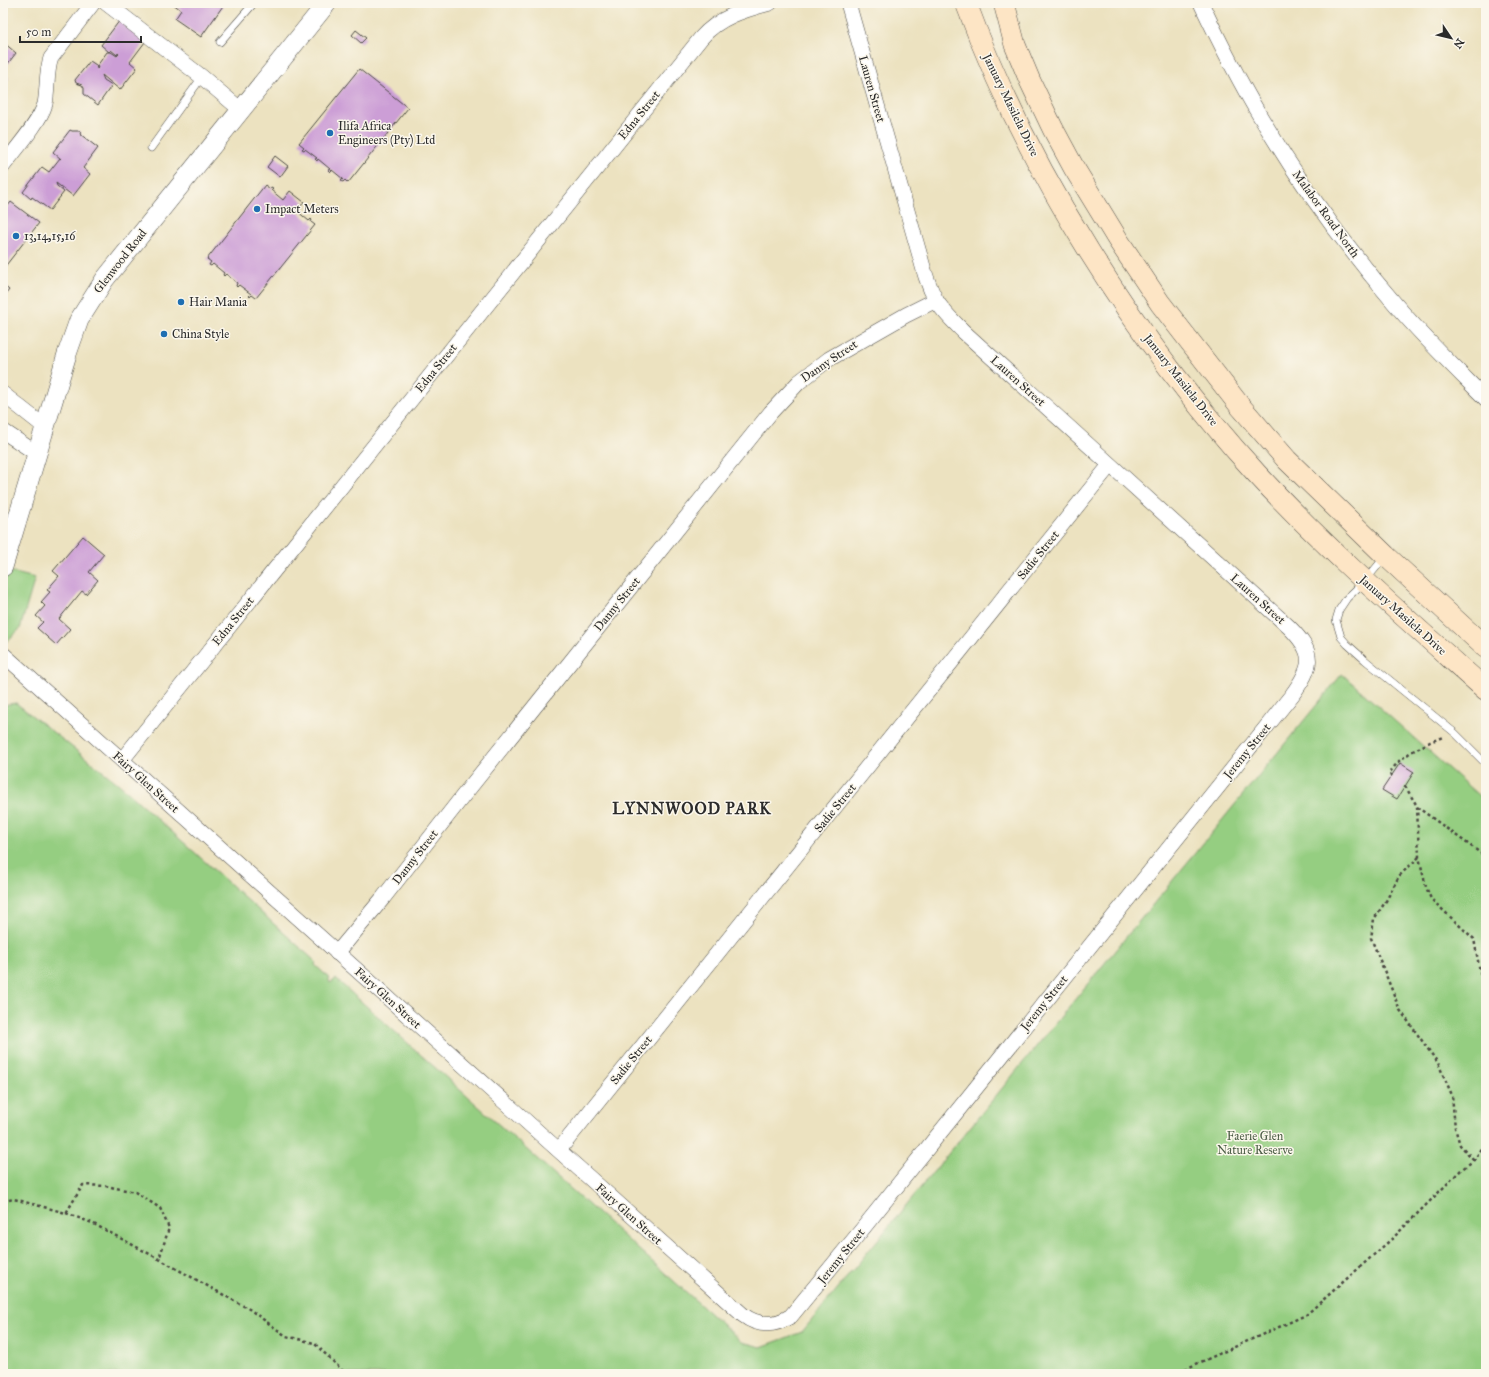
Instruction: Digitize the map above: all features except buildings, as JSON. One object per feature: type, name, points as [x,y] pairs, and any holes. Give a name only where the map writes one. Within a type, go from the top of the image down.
[{"type":"main road","name":"January Masilela Drive","points":[[966,3],[994,71],[1021,129],[1075,227],[1136,322],[1188,392],[1256,473],[1316,535],[1486,690]]},
{"type":"main road","points":[[1004,3],[1015,45],[1030,81],[1056,135],[1074,168],[1118,240],[1160,303],[1240,406],[1287,460],[1386,556],[1486,648]]},
{"type":"street","points":[[3,166],[33,125],[44,106],[48,90],[49,63],[51,58],[92,3]]},
{"type":"street","points":[[106,3],[241,110]]},
{"type":"street","name":"Glenwood Road","points":[[3,567],[36,454],[73,337],[92,298],[105,279],[327,3]]},
{"type":"street","name":"Edna Street","points":[[122,760],[704,34],[728,16],[770,3]]},
{"type":"street","name":"Lauren Street","points":[[848,3],[920,256],[928,283],[936,300],[947,314],[965,332],[1297,635],[1306,647],[1308,655],[1309,666],[1304,679]]},
{"type":"street","name":"Malabor Road North","points":[[1201,3],[1221,46],[1259,115],[1333,227],[1397,306],[1486,399]]},
{"type":"street","name":"Danny Street","points":[[337,953],[383,898],[462,796],[771,412],[807,375],[829,359],[906,315],[936,300]]},
{"type":"street","points":[[3,394],[45,427]]},
{"type":"street","points":[[3,431],[36,454]]},
{"type":"street","name":"Sadie Street","points":[[559,1150],[1110,465]]},
{"type":"street","name":"Fairy Glen Street","points":[[3,654],[559,1150],[661,1243],[747,1318],[760,1324],[780,1322]]},
{"type":"street","name":"Jeremy Street","points":[[780,1322],[791,1316],[806,1300],[1304,679]]},
{"type":"lane","points":[[220,42],[254,3]]},
{"type":"lane","points":[[151,148],[202,78]]},
{"type":"lane","points":[[1386,556],[1365,581],[1347,598],[1339,610],[1336,620],[1341,637],[1359,654],[1455,733],[1486,764]]},
{"type":"path","points":[[1392,776],[1389,773],[1392,769],[1399,761],[1411,752],[1430,742],[1455,733]]},
{"type":"path","points":[[1405,786],[1417,806],[1486,857]]},
{"type":"path","points":[[1417,806],[1420,857],[1426,887],[1431,899],[1474,939],[1486,1004]]},
{"type":"path","points":[[1420,857],[1399,876],[1386,901],[1374,919],[1371,938],[1400,1010],[1438,1063],[1452,1095],[1455,1128],[1460,1145],[1474,1160]]},
{"type":"path","points":[[1174,1374],[1306,1315],[1395,1236],[1474,1160],[1486,1143]]},
{"type":"path","points":[[66,1213],[83,1185],[106,1186],[135,1192],[160,1208],[169,1228],[159,1259]]},
{"type":"path","points":[[3,1201],[14,1199],[66,1213],[92,1223],[249,1309],[286,1336],[314,1343],[346,1374]]},
{"type":"green space","points":[[3,570],[35,578],[20,629],[6,642],[3,638]]},
{"type":"green space","name":"Faerie Glen Nature Reserve","points":[[1342,674],[1486,802],[1486,1374],[3,1374],[3,705],[16,703],[119,784],[316,962],[315,965],[328,977],[330,983],[336,979],[742,1342],[761,1347],[802,1332]]},
{"type":"place","name":"Ilifa Africa Engineers (Pty) Ltd","points":[[330,133]]},
{"type":"place","name":"Impact Meters","points":[[257,209]]},
{"type":"place","name":"13,14,15,16","points":[[16,236]]},
{"type":"place","name":"Hair Mania","points":[[181,302]]},
{"type":"place","name":"China Style","points":[[164,334]]},
{"type":"district","name":"LYNNWOOD PARK","points":[[692,808]]}]
